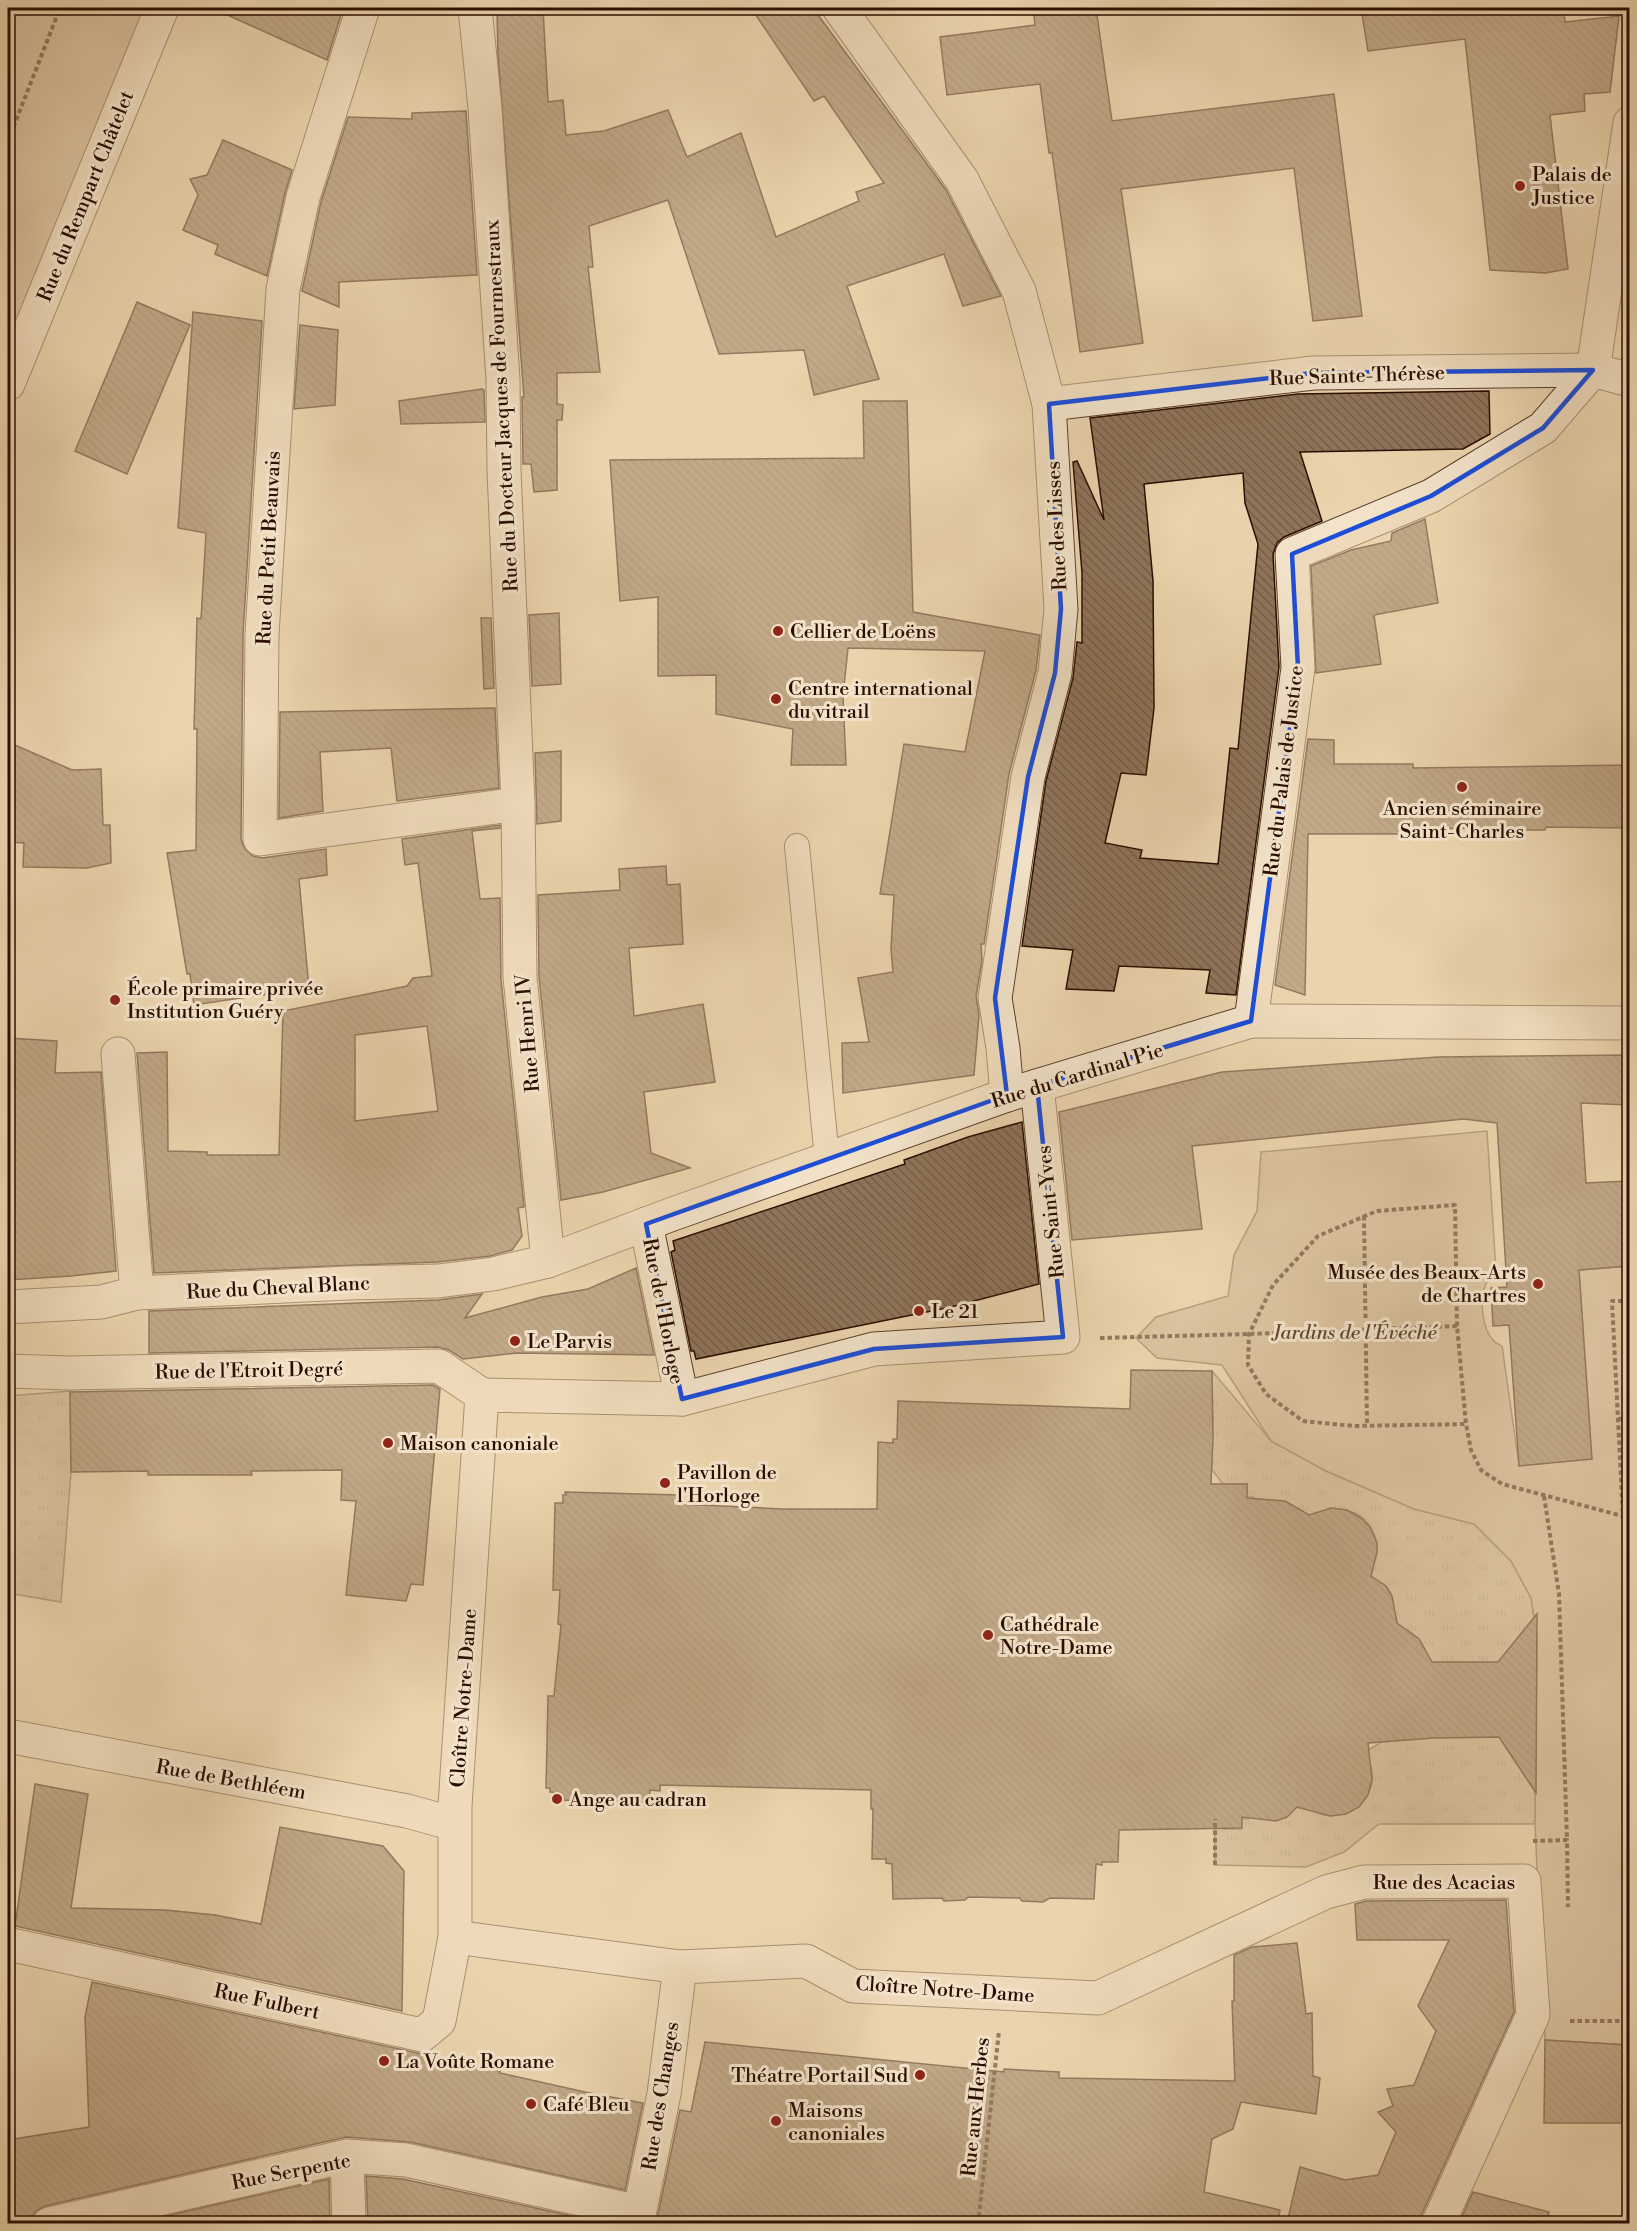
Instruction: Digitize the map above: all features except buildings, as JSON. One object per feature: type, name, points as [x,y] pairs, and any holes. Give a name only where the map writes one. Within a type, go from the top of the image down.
[{"type":"street","name":"Rue du Rempart Châtelet","points":[[8,384],[162,8]]},
{"type":"street","name":"Rue du Petit Beauvais","points":[[363,8],[303,197],[283,289],[262,635],[260,839],[518,804]]},
{"type":"street","name":"Rue du Docteur Jacques de Fourmestraux","points":[[475,8],[485,108],[503,380],[504,470],[518,804]]},
{"type":"street","name":"Rue des Lisses","points":[[839,8],[962,180],[1019,291],[1049,404],[1061,609],[1055,673],[1028,777],[995,998],[1003,1048],[1022,1091]]},
{"type":"street","points":[[1593,370],[1629,123]]},
{"type":"street","name":"Rue Sainte-Thérèse","points":[[1049,404],[1313,373],[1593,370],[1629,380]]},
{"type":"street","name":"Rue du Palais de Justice","points":[[1251,1021],[1298,668],[1292,554],[1431,496],[1543,428],[1593,370]]},
{"type":"street","name":"Rue Henri IV","points":[[518,804],[520,977],[548,1261]]},
{"type":"street","name":"Rue du Cardinal Pie","points":[[548,1261],[827,1159],[1022,1091],[1251,1021],[1629,1023]]},
{"type":"street","points":[[118,1054],[137,1293]]},
{"type":"street","name":"Rue Saint-Yves","points":[[1022,1091],[1063,1337]]},
{"type":"street","name":"Rue de l'Horloge","points":[[646,1224],[682,1399]]},
{"type":"street","name":"Rue du Cheval Blanc","points":[[8,1306],[101,1302],[137,1293],[438,1281],[493,1274],[548,1261]]},
{"type":"street","points":[[482,1395],[682,1399],[874,1349],[1063,1337]]},
{"type":"street","name":"Rue de l'Etroit Degré","points":[[8,1371],[68,1373],[440,1366],[482,1395]]},
{"type":"street","name":"Cloître Notre-Dame","points":[[482,1395],[454,1824],[455,1937],[680,1967],[806,1960],[852,1986],[1098,1998]]},
{"type":"street","name":"Rue de Bethléem","points":[[8,1736],[407,1811],[454,1824]]},
{"type":"street","name":"Rue des Acacias","points":[[1098,1998],[1326,1892],[1364,1882],[1524,1881],[1533,2015],[1438,2223]]},
{"type":"street","name":"Rue Fulbert","points":[[8,1944],[422,2035],[439,2021],[455,1937]]},
{"type":"street","name":"Rue des Changes","points":[[638,2218],[664,2094],[680,1967]]},
{"type":"street","points":[[347,2156],[349,2223]]},
{"type":"street","name":"Rue Serpente","points":[[49,2223],[347,2156],[406,2160],[638,2218]]},
{"type":"lane","points":[[797,846],[827,1159]]},
{"type":"path","points":[[8,141],[60,8]]},
{"type":"path","points":[[1466,1424],[1367,1425],[1303,1421],[1266,1394],[1248,1365],[1249,1334],[1273,1285],[1318,1236],[1377,1211],[1455,1205],[1457,1326],[1466,1424],[1471,1450],[1481,1470],[1502,1484],[1629,1518]]},
{"type":"path","points":[[1364,1216],[1367,1425]]},
{"type":"path","points":[[1629,1300],[1612,1301],[1623,1518],[1629,1587]]},
{"type":"path","points":[[1063,1337],[1136,1338],[1457,1326]]},
{"type":"path","points":[[1618,1419],[1629,1418]]},
{"type":"path","points":[[1544,1496],[1559,1594],[1567,1840]]},
{"type":"path","points":[[1215,1819],[1215,1865]]},
{"type":"path","name":"Rue aux Herbes","points":[[978,2223],[1003,1994]]},
{"type":"path","points":[[1533,2015],[1545,2019],[1570,2021],[1629,2021]]},
{"type":"highlighted area","points":[[1593,370],[1543,428],[1431,496],[1292,554],[1298,668],[1251,1021],[1037,1086],[1063,1337],[874,1349],[682,1399],[646,1224],[1007,1095],[995,998],[1028,777],[1055,673],[1061,609],[1049,404],[1313,373]]},
{"type":"green space","points":[[8,8],[155,8],[8,363]]},
{"type":"green space","name":"Jardins de l'Évéché","points":[[1487,1131],[1496,1271],[1484,1288],[1482,1304],[1486,1329],[1496,1343],[1502,1346],[1519,1465],[1591,1458],[1579,1270],[1629,1266],[1629,2045],[1545,2040],[1535,1824],[1537,1637],[1531,1598],[1511,1561],[1474,1524],[1414,1509],[1326,1471],[1271,1441],[1222,1365],[1157,1358],[1136,1338],[1156,1317],[1228,1296],[1234,1255],[1257,1211],[1261,1152]]},
{"type":"green space","points":[[1212,1371],[1271,1441],[1326,1471],[1414,1509],[1474,1524],[1511,1561],[1531,1598],[1537,1637],[1529,1637],[1505,1663],[1429,1662],[1417,1637],[1406,1630],[1392,1626],[1392,1599],[1386,1586],[1380,1582],[1360,1579],[1372,1567],[1377,1549],[1373,1533],[1364,1519],[1344,1510],[1302,1516],[1296,1508],[1284,1501],[1272,1503],[1252,1516],[1253,1497],[1247,1497],[1247,1484],[1223,1484],[1210,1467],[1213,1412],[1210,1412]]},
{"type":"green space","points":[[70,1391],[71,1472],[61,1602],[8,1593],[8,1396]]},
{"type":"green space","points":[[1427,1731],[1475,1737],[1505,1736],[1505,1745],[1510,1753],[1536,1761],[1535,1824],[1379,1824],[1344,1852],[1306,1867],[1215,1865],[1215,1819],[1223,1819],[1223,1829],[1241,1829],[1242,1819],[1248,1819],[1248,1804],[1299,1795],[1317,1813],[1332,1816],[1346,1813],[1361,1804],[1370,1789],[1372,1773],[1363,1752],[1379,1744],[1387,1736]]},
{"type":"place","name":"Palais de Justice","points":[[1520,186]]},
{"type":"place","name":"Cellier de Loëns","points":[[778,631]]},
{"type":"place","name":"Centre international du vitrail","points":[[776,699]]},
{"type":"place","name":"Ancien séminaire Saint-Charles","points":[[1462,787]]},
{"type":"place","name":"École primaire privée Institution Guéry","points":[[115,1000]]},
{"type":"place","name":"Musée des Beaux-Arts de Chartres","points":[[1538,1284]]},
{"type":"place","name":"Le 21","points":[[919,1311]]},
{"type":"place","name":"Le Parvis","points":[[515,1341]]},
{"type":"place","name":"Maison canoniale","points":[[388,1443]]},
{"type":"place","name":"Pavillon de l'Horloge","points":[[665,1483]]},
{"type":"place","name":"Cathédrale Notre-Dame","points":[[988,1635]]},
{"type":"place","name":"Ange au cadran","points":[[557,1799]]},
{"type":"place","name":"La Voûte Romane","points":[[384,2061]]},
{"type":"place","name":"Théatre Portail Sud","points":[[920,2075]]},
{"type":"place","name":"Café Bleu","points":[[531,2104]]},
{"type":"place","name":"Maisons canoniales","points":[[776,2121]]}]
